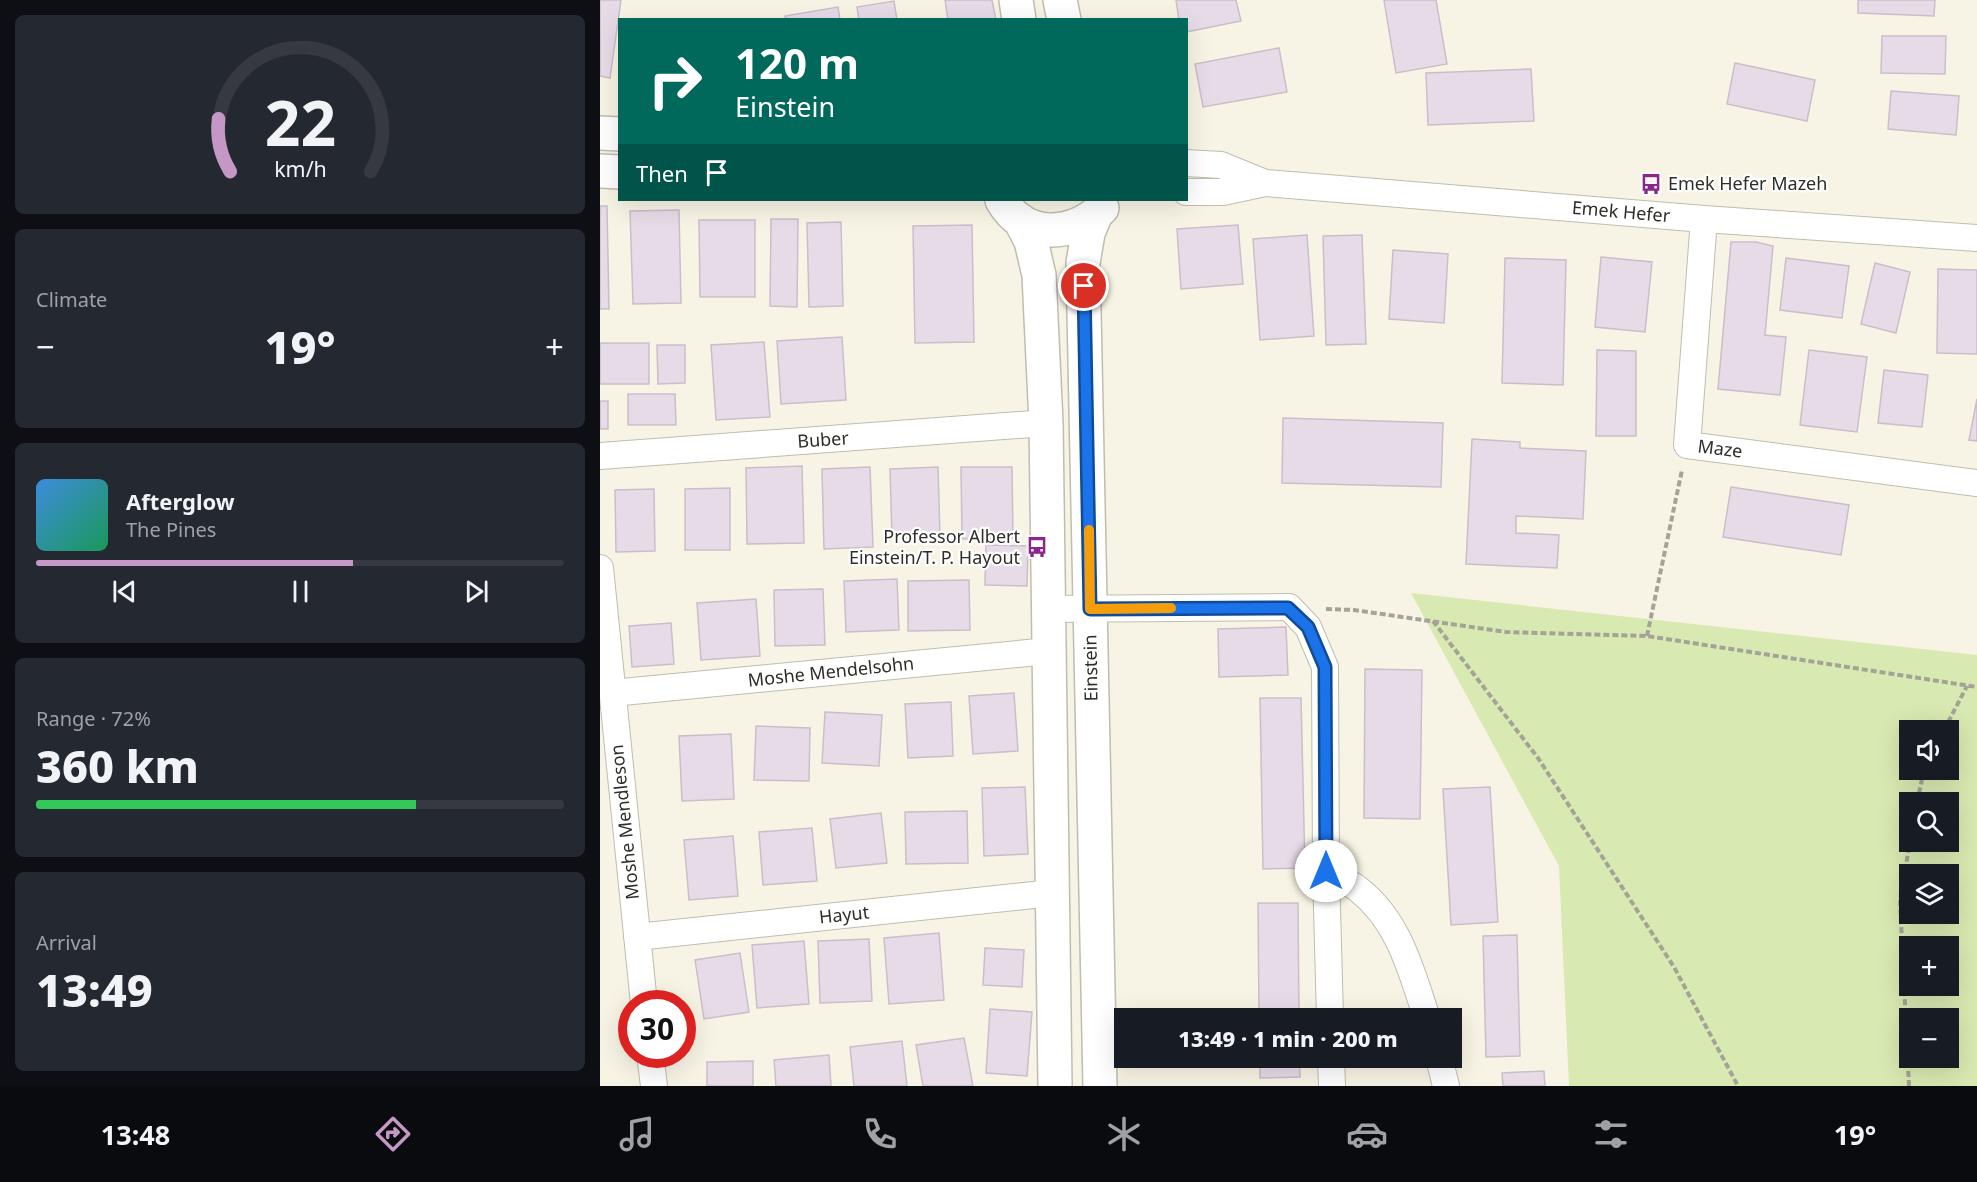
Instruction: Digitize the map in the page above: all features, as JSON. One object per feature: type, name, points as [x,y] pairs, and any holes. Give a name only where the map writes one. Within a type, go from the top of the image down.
[{"type":"main road","points":[[1016,0],[1019,18]]},
{"type":"main road","points":[[1060,0],[1064,18]]},
{"type":"main road","points":[[600,133],[618,134]]},
{"type":"main road","points":[[600,171],[618,172]]},
{"type":"main road","points":[[1005,206],[1037,228],[1057,231],[1077,227],[1102,208]]},
{"type":"main road","points":[[1005,206],[1031,241],[1039,274],[1046,423],[1055,1086]]},
{"type":"main road","name":"Einstein","points":[[1100,1086],[1083,263],[1088,233],[1102,208]]},
{"type":"street","name":"Emek Hefer","points":[[1188,163],[1221,165],[1265,183]]},
{"type":"street","name":"Emek Hefer","points":[[1188,192],[1223,192],[1265,183],[1704,219],[1977,238]]},
{"type":"street","name":"Maze","points":[[1704,219],[1687,445],[1977,483]]},
{"type":"street","name":"Buber","points":[[600,456],[1046,423]]},
{"type":"street","name":"Moshe Mendleson","points":[[600,568],[643,990]]},
{"type":"street","points":[[1048,609],[1288,608],[1308,627],[1325,667],[1326,871],[1330,1008]]},
{"type":"street","name":"Moshe Mendelsohn","points":[[612,693],[1049,651]]},
{"type":"street","points":[[1326,871],[1358,889],[1380,911],[1402,945],[1424,1008]]},
{"type":"street","name":"Hayut","points":[[637,937],[1052,893]]},
{"type":"street","points":[[652,1068],[654,1086]]},
{"type":"street","points":[[1331,1068],[1332,1086]]},
{"type":"street","points":[[1442,1068],[1446,1086]]},
{"type":"path","points":[[1647,636],[1687,445]]},
{"type":"path","points":[[1288,608],[1354,610],[1506,632],[1647,636],[1977,687]]},
{"type":"path","points":[[1433,621],[1538,758],[1674,967],[1738,1086]]},
{"type":"path","points":[[1949,720],[1968,686]]},
{"type":"path","points":[[1908,852],[1900,900],[1909,1086]]},
{"type":"green space","points":[[1411,593],[1977,655],[1977,1086],[1569,1086],[1559,866]]},
{"type":"building","points":[[600,0],[621,0],[610,78],[600,76]]},
{"type":"building","points":[[945,0],[992,0],[996,18],[948,18]]},
{"type":"building","points":[[1176,0],[1236,0],[1241,21],[1188,32],[1188,18],[1179,18]]},
{"type":"building","points":[[1384,0],[1436,0],[1447,64],[1396,73]]},
{"type":"building","points":[[1858,0],[1935,0],[1934,16],[1858,13]]},
{"type":"building","points":[[894,1],[897,18],[859,18],[857,7]]},
{"type":"building","points":[[838,7],[840,18],[786,18],[785,16]]},
{"type":"building","points":[[1882,36],[1946,36],[1945,74],[1881,73]]},
{"type":"building","points":[[1279,48],[1287,92],[1203,107],[1195,64]]},
{"type":"building","points":[[1735,63],[1815,80],[1807,121],[1727,104]]},
{"type":"building","points":[[1531,69],[1534,121],[1428,125],[1426,73]]},
{"type":"building","points":[[1891,91],[1959,96],[1956,135],[1888,129]]},
{"type":"building","points":[[600,206],[607,206],[609,309],[600,309]]},
{"type":"building","points":[[679,210],[681,303],[633,304],[630,211]]},
{"type":"building","points":[[771,219],[798,219],[797,307],[770,306]]},
{"type":"building","points":[[699,220],[755,220],[755,297],[700,297]]},
{"type":"building","points":[[841,222],[843,306],[809,307],[807,223]]},
{"type":"building","points":[[972,225],[974,342],[915,343],[913,226]]},
{"type":"building","points":[[1238,225],[1243,284],[1181,289],[1177,229]]},
{"type":"building","points":[[1307,235],[1314,336],[1260,340],[1253,239]]},
{"type":"building","points":[[1362,235],[1366,344],[1326,345],[1323,236]]},
{"type":"building","points":[[1731,242],[1756,242],[1773,246],[1765,335],[1786,337],[1780,395],[1718,389]]},
{"type":"building","points":[[1393,250],[1448,254],[1444,323],[1389,319]]},
{"type":"building","points":[[1601,257],[1652,262],[1645,332],[1595,327]]},
{"type":"building","points":[[1505,258],[1566,260],[1563,385],[1502,383]]},
{"type":"building","points":[[1786,258],[1849,266],[1842,318],[1780,310]]},
{"type":"building","points":[[1875,263],[1910,272],[1896,333],[1861,324]]},
{"type":"building","points":[[1938,269],[1977,270],[1977,354],[1937,353]]},
{"type":"building","points":[[842,337],[846,400],[781,404],[777,341]]},
{"type":"building","points":[[764,342],[770,417],[716,420],[711,345]]},
{"type":"building","points":[[600,343],[649,343],[649,384],[600,384]]},
{"type":"building","points":[[657,345],[685,345],[685,383],[658,384]]},
{"type":"building","points":[[1597,350],[1636,351],[1636,436],[1596,436]]},
{"type":"building","points":[[1809,350],[1867,357],[1857,432],[1800,425]]},
{"type":"building","points":[[1884,370],[1928,375],[1922,427],[1878,423]]},
{"type":"building","points":[[628,394],[675,394],[676,425],[628,425]]},
{"type":"building","points":[[1977,399],[1977,441],[1969,440]]},
{"type":"building","points":[[600,401],[608,401],[608,429],[600,429]]},
{"type":"building","points":[[1283,418],[1443,423],[1441,487],[1282,483]]},
{"type":"building","points":[[1472,439],[1520,442],[1520,448],[1586,451],[1583,519],[1516,516],[1516,533],[1559,535],[1557,568],[1466,564]]},
{"type":"building","points":[[802,466],[804,543],[747,544],[746,468]]},
{"type":"building","points":[[870,467],[873,547],[824,549],[822,469]]},
{"type":"building","points":[[938,467],[940,537],[892,538],[890,469]]},
{"type":"building","points":[[961,467],[1012,467],[1013,538],[962,539]]},
{"type":"building","points":[[1731,487],[1849,505],[1841,555],[1723,537]]},
{"type":"building","points":[[730,488],[730,550],[685,550],[685,489]]},
{"type":"building","points":[[654,489],[655,551],[616,552],[615,490]]},
{"type":"building","points":[[986,545],[1028,546],[1027,586],[985,585]]},
{"type":"building","points":[[897,579],[899,630],[846,632],[844,581]]},
{"type":"building","points":[[969,580],[970,630],[908,631],[908,581]]},
{"type":"building","points":[[823,589],[825,645],[775,646],[774,590]]},
{"type":"building","points":[[756,599],[760,656],[701,660],[697,603]]},
{"type":"building","points":[[671,623],[674,664],[632,667],[629,626]]},
{"type":"building","points":[[1286,627],[1288,675],[1219,677],[1218,629]]},
{"type":"building","points":[[1365,669],[1422,670],[1420,819],[1364,818]]},
{"type":"building","points":[[1014,693],[1018,751],[973,754],[969,696]]},
{"type":"building","points":[[1260,698],[1301,698],[1305,868],[1263,869]]},
{"type":"building","points":[[951,702],[953,756],[908,758],[905,704]]},
{"type":"building","points":[[825,712],[882,715],[879,766],[822,763]]},
{"type":"building","points":[[756,726],[810,728],[809,781],[754,780]]},
{"type":"building","points":[[731,734],[734,799],[682,801],[679,736]]},
{"type":"building","points":[[1025,787],[1028,854],[984,856],[982,788]]},
{"type":"building","points":[[1490,787],[1498,922],[1451,925],[1443,789]]},
{"type":"building","points":[[967,811],[968,863],[906,864],[905,812]]},
{"type":"building","points":[[881,813],[887,863],[836,868],[830,819]]},
{"type":"building","points":[[812,828],[817,881],[763,885],[759,832]]},
{"type":"building","points":[[733,836],[738,896],[689,900],[684,840]]},
{"type":"building","points":[[1258,903],[1298,903],[1299,1008],[1259,1008]]},
{"type":"building","points":[[939,933],[944,1000],[889,1004],[884,938]]},
{"type":"building","points":[[1517,935],[1520,1056],[1486,1057],[1483,936]]},
{"type":"building","points":[[869,939],[872,1001],[820,1003],[818,941]]},
{"type":"building","points":[[804,941],[809,1004],[757,1008],[752,945]]},
{"type":"building","points":[[985,948],[1024,950],[1022,987],[983,985]]},
{"type":"building","points":[[740,953],[749,1012],[704,1019],[695,960]]},
{"type":"building","points":[[990,1009],[1032,1012],[1027,1076],[986,1073]]},
{"type":"building","points":[[964,1038],[973,1086],[923,1086],[916,1045]]},
{"type":"building","points":[[902,1041],[907,1086],[854,1086],[850,1047]]},
{"type":"building","points":[[829,1055],[831,1086],[776,1086],[774,1060]]},
{"type":"building","points":[[753,1061],[753,1086],[707,1086],[707,1062]]},
{"type":"building","points":[[1260,1068],[1300,1068],[1300,1077],[1260,1078]]},
{"type":"building","points":[[1544,1071],[1545,1086],[1503,1086],[1502,1073]]},
{"type":"slow traffic","points":[[1089,530],[1090,609],[1171,608]]},
{"type":"place","name":"Emek Hefer Mazeh","points":[[1651,184]]},
{"type":"place","name":"Professor Albert Einstein/T. P. Hayout","points":[[1037,547]]},
{"type":"route","points":[[1084,286],[1090,609],[1288,608],[1308,627],[1325,667],[1326,871]]}]
